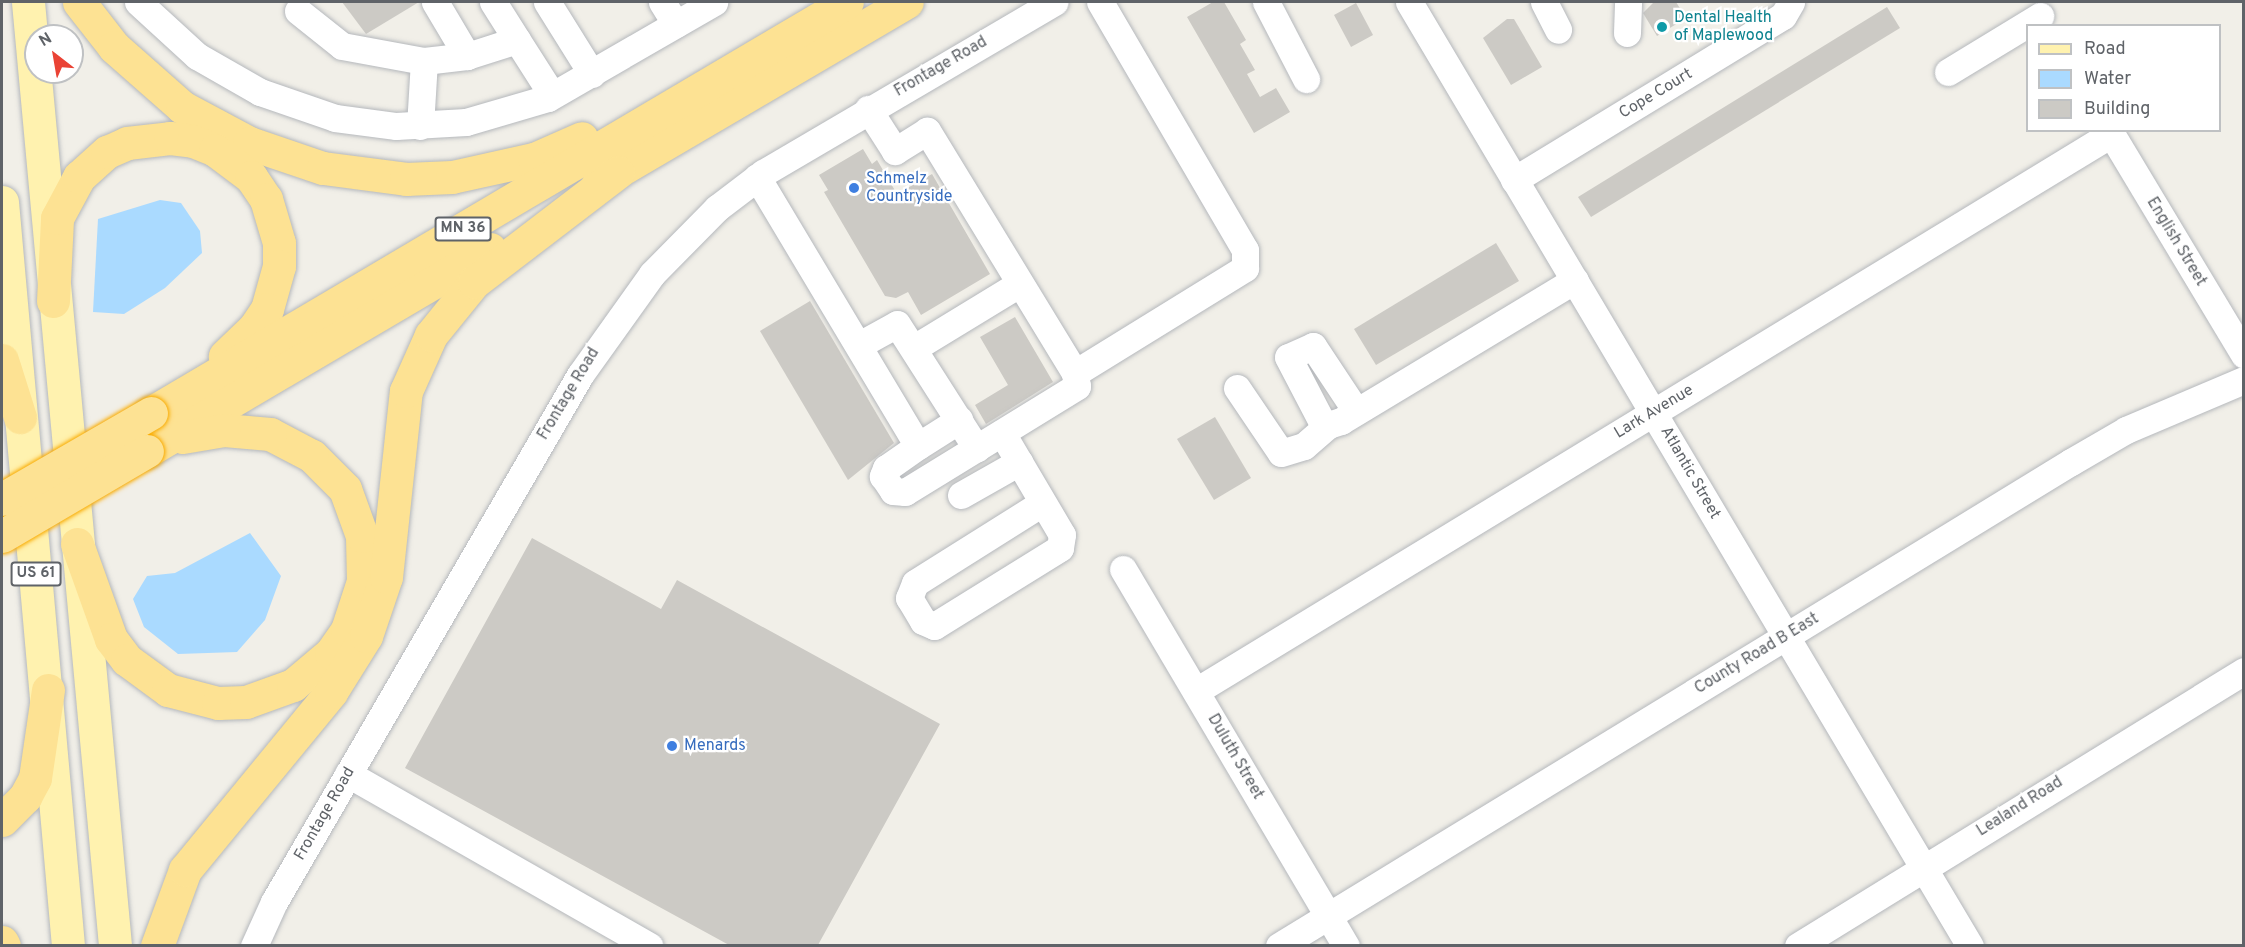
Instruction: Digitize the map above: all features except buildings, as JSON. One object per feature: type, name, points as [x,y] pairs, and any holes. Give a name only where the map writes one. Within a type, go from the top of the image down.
[{"type":"highway","points":[[79,2],[146,79],[215,128],[323,168],[406,179],[471,174],[534,159],[775,44]]},
{"type":"highway","points":[[812,22],[842,2]]},
{"type":"highway","name":"MN 36","points":[[2,536],[154,435],[775,44],[847,2]]},
{"type":"highway","name":"MN 36","points":[[2,499],[154,435],[618,172],[907,2]]},
{"type":"highway","points":[[54,300],[57,218],[79,177],[107,152],[149,138],[193,141],[234,162],[251,177],[266,200],[279,243],[279,266],[267,309],[241,343],[154,435]]},
{"type":"highway","points":[[157,945],[171,898],[185,870],[331,692],[366,636],[387,577],[404,401],[416,363],[431,335],[474,282],[618,172]]},
{"type":"highway","points":[[2,360],[20,417]]},
{"type":"highway","points":[[77,544],[111,639],[127,660],[168,690],[218,703],[246,702],[293,686],[331,653],[347,630],[363,581],[362,536],[345,489],[312,456],[270,434],[224,430],[154,435]]},
{"type":"highway","points":[[2,820],[25,796],[35,778],[48,690]]},
{"type":"main road","name":"US 61","points":[[28,2],[114,933]]},
{"type":"main road","name":"US 61","points":[[2,202],[20,417],[48,690],[68,945]]},
{"type":"street","points":[[435,2],[467,56]]},
{"type":"street","points":[[493,2],[552,95]]},
{"type":"street","points":[[662,2],[676,24]]},
{"type":"street","points":[[150,5],[197,56],[260,92],[335,118],[420,126],[501,114],[552,95],[714,2]]},
{"type":"street","name":"Frontage Road","points":[[254,945],[348,774],[600,343],[682,241],[757,177],[868,109],[1054,2]]},
{"type":"street","points":[[1075,373],[1245,268],[1245,250],[1100,2]]},
{"type":"street","points":[[1266,2],[1306,79]]},
{"type":"street","name":"Atlantic Street","points":[[1409,2],[1970,945]]},
{"type":"street","points":[[1545,2],[1558,30]]},
{"type":"street","points":[[1627,33],[1628,2]]},
{"type":"street","name":"Cope Court","points":[[1514,180],[1783,16],[1791,2]]},
{"type":"street","points":[[559,6],[592,74]]},
{"type":"street","points":[[298,11],[342,46],[424,61],[467,56],[517,40]]},
{"type":"street","points":[[1948,72],[2039,14]]},
{"type":"street","points":[[420,126],[424,61]]},
{"type":"street","points":[[868,109],[895,152],[927,131],[1075,373],[1077,386],[905,492],[893,491],[884,476],[886,468],[959,420]]},
{"type":"street","name":"English Street","points":[[2110,132],[2244,354]]},
{"type":"street","name":"Lark Avenue","points":[[1196,691],[2110,132]]},
{"type":"street","points":[[757,177],[918,446]]},
{"type":"street","points":[[1237,388],[1281,453],[1304,446],[1328,425],[1356,411],[1575,280]]},
{"type":"street","points":[[914,348],[1019,284]]},
{"type":"street","points":[[859,345],[897,324],[977,449]]},
{"type":"street","points":[[1328,425],[1290,369],[1288,357],[1301,348],[1313,346],[1324,358],[1356,411]]},
{"type":"street","name":"County Road B East","points":[[1279,945],[2126,430],[2244,380]]},
{"type":"street","points":[[1002,433],[1062,536],[1060,548],[934,626],[923,621],[909,598],[915,583],[1042,503]]},
{"type":"street","points":[[961,495],[1019,462]]},
{"type":"street","name":"Duluth Street","points":[[1123,569],[1346,945]]},
{"type":"street","name":"Lealand Road","points":[[1798,945],[2244,671]]},
{"type":"street","points":[[348,774],[649,945]]},
{"type":"water","points":[[160,200],[181,203],[200,231],[202,253],[165,288],[124,314],[93,312],[98,219]]},
{"type":"water","points":[[250,533],[281,576],[265,620],[237,652],[178,654],[144,627],[133,599],[147,576],[175,573]]},
{"type":"place","name":"Dental Health of Maplewood","points":[[1662,27]]},
{"type":"place","name":"Schmelz Countryside","points":[[854,188]]},
{"type":"place","name":"Menards","points":[[672,746]]}]
